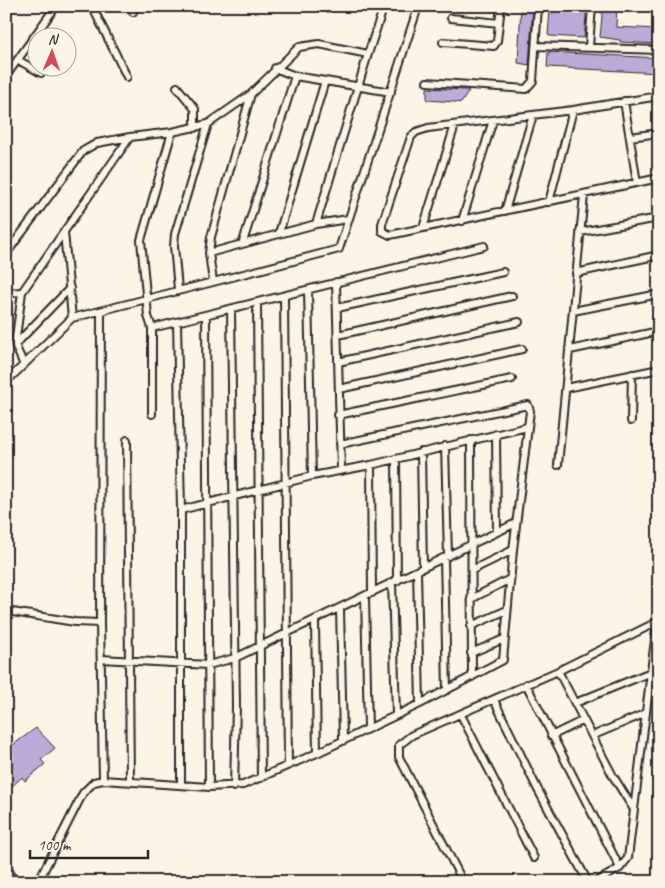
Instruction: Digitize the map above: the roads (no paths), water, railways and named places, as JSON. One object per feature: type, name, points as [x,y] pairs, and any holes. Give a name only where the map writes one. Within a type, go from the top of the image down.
[{"type":"street","points":[[6,76],[56,6]]},
{"type":"street","points":[[92,6],[127,77]]},
{"type":"street","points":[[443,42],[494,46],[501,6]]},
{"type":"street","points":[[427,82],[526,89],[533,81],[538,6]]},
{"type":"street","points":[[589,47],[592,6]]},
{"type":"street","points":[[6,382],[72,318],[335,252],[341,245],[417,10]]},
{"type":"street","points":[[316,224],[357,86],[382,12]]},
{"type":"street","points":[[451,18],[499,23]]},
{"type":"street","points":[[6,254],[83,151],[97,143],[172,132],[208,124],[251,94],[275,68],[299,47],[306,44],[319,44],[368,54]]},
{"type":"street","points":[[536,46],[659,50]]},
{"type":"street","points":[[18,60],[28,66]]},
{"type":"street","points":[[275,68],[295,76],[391,92]]},
{"type":"street","points":[[243,242],[295,76]]},
{"type":"street","points":[[279,233],[325,81]]},
{"type":"street","points":[[177,87],[195,109],[195,128]]},
{"type":"street","points":[[213,282],[209,253],[211,237],[251,94]]},
{"type":"street","points":[[659,96],[573,110],[421,130],[412,138],[382,224],[382,231],[387,236],[659,178]]},
{"type":"street","points":[[624,101],[637,183]]},
{"type":"street","points":[[549,202],[573,110]]},
{"type":"street","points":[[505,212],[533,115]]},
{"type":"street","points":[[462,221],[493,120]]},
{"type":"street","points":[[178,290],[174,246],[175,234],[208,124]]},
{"type":"street","points":[[423,228],[455,125]]},
{"type":"street","points":[[152,414],[152,328],[141,240],[172,132]]},
{"type":"street","points":[[630,137],[659,133]]},
{"type":"street","points":[[24,365],[15,345],[22,292],[130,137]]},
{"type":"street","points":[[558,465],[584,195]]},
{"type":"street","points":[[580,232],[659,218]]},
{"type":"street","points":[[209,253],[279,233],[348,219]]},
{"type":"street","points":[[64,232],[72,318]]},
{"type":"street","points":[[152,328],[484,246]]},
{"type":"street","points":[[576,273],[659,255]]},
{"type":"street","points":[[337,308],[503,272]]},
{"type":"street","points":[[336,282],[338,416],[341,470]]},
{"type":"street","points":[[15,345],[70,288]]},
{"type":"street","points":[[308,290],[312,476]]},
{"type":"street","points":[[6,293],[22,292]]},
{"type":"street","points":[[573,311],[659,294]]},
{"type":"street","points":[[284,296],[284,483],[288,633],[288,765]]},
{"type":"street","points":[[338,335],[512,296]]},
{"type":"street","points":[[257,303],[261,778]]},
{"type":"street","points":[[231,308],[235,658],[234,787]]},
{"type":"street","points":[[102,312],[100,623],[103,780]]},
{"type":"street","points":[[206,315],[209,787]]},
{"type":"street","points":[[338,362],[519,322]]},
{"type":"street","points":[[178,323],[181,510],[181,785]]},
{"type":"street","points":[[570,350],[659,331]]},
{"type":"street","points":[[339,389],[522,349]]},
{"type":"street","points":[[566,388],[659,369]]},
{"type":"street","points":[[631,422],[632,374]]},
{"type":"street","points":[[338,416],[512,379]]},
{"type":"street","points":[[38,882],[83,793],[94,782],[103,780],[234,787],[261,778],[317,753],[472,678],[503,660],[513,550],[530,411],[528,405],[524,404],[340,444]]},
{"type":"street","points":[[181,510],[312,476],[527,427]]},
{"type":"street","points":[[496,434],[497,531]]},
{"type":"street","points":[[127,440],[130,781]]},
{"type":"street","points":[[472,440],[472,678]]},
{"type":"street","points":[[444,446],[447,690]]},
{"type":"street","points":[[420,704],[421,452]]},
{"type":"street","points":[[396,458],[394,582],[396,714]]},
{"type":"street","points":[[371,464],[372,593]]},
{"type":"street","points":[[101,659],[208,665],[235,658],[516,523]]},
{"type":"street","points":[[472,570],[513,550]]},
{"type":"street","points":[[471,599],[510,579]]},
{"type":"street","points":[[365,597],[368,728]]},
{"type":"street","points":[[340,609],[343,739]]},
{"type":"street","points":[[471,626],[507,610]]},
{"type":"street","points":[[6,611],[75,622],[100,623]]},
{"type":"street","points":[[315,621],[317,753]]},
{"type":"street","points":[[463,882],[399,757],[399,745],[412,735],[558,671],[658,622]]},
{"type":"street","points":[[596,882],[620,868],[628,858],[658,622]]},
{"type":"street","points":[[471,653],[504,639]]},
{"type":"street","points":[[558,671],[613,776],[633,808]]},
{"type":"street","points":[[575,703],[651,672]]},
{"type":"street","points":[[526,684],[620,868]]},
{"type":"street","points":[[494,700],[537,788],[588,882]]},
{"type":"street","points":[[592,736],[646,713]]},
{"type":"street","points":[[461,714],[534,858]]},
{"type":"street","points":[[551,736],[584,720]]},
{"type":"street","points":[[6,864],[14,882]]}]
